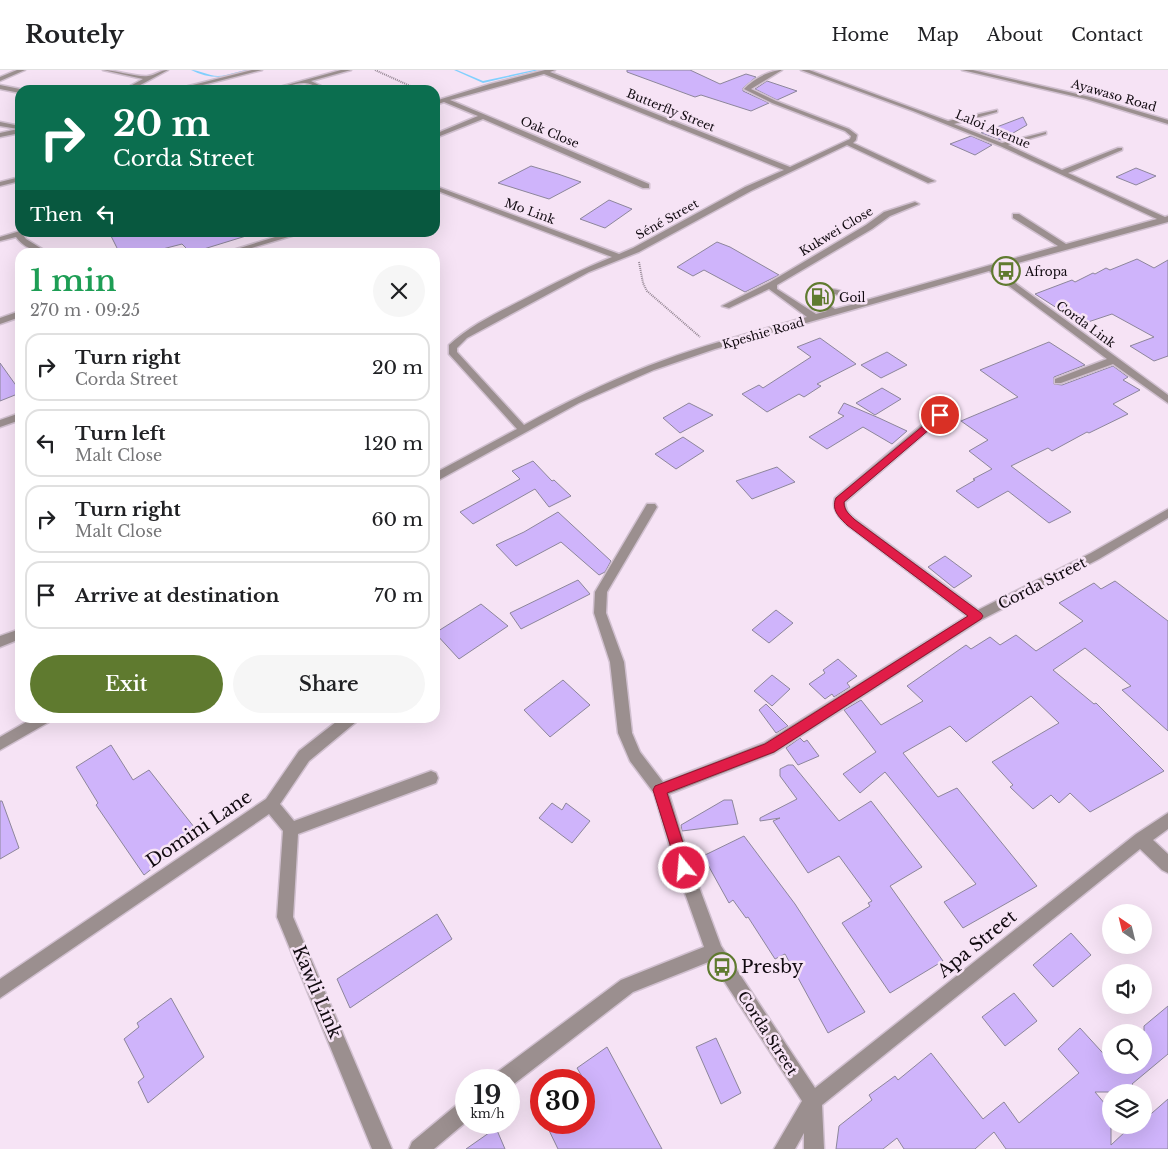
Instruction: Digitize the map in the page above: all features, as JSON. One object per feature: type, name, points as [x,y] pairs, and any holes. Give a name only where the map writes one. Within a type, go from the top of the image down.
[{"type":"street","points":[[0,79],[22,70]]},
{"type":"street","points":[[106,70],[146,78]]},
{"type":"street","points":[[134,85],[165,70]]},
{"type":"street","points":[[197,85],[259,70]]},
{"type":"street","points":[[290,85],[348,70]]},
{"type":"street","points":[[779,70],[751,85],[748,89],[774,102],[847,130],[854,137],[848,143],[931,181]]},
{"type":"street","name":"Laloi Avenue","points":[[804,70],[1002,145],[1167,219]]},
{"type":"street","name":"Ayawaso Road","points":[[965,70],[1088,98],[1168,122]]},
{"type":"street","points":[[981,73],[988,70]]},
{"type":"street","points":[[440,102],[549,71]]},
{"type":"street","name":"Butterfly Street","points":[[549,71],[789,169]]},
{"type":"street","points":[[305,81],[314,85]]},
{"type":"street","points":[[0,87],[15,90]]},
{"type":"street","name":"Oak Close","points":[[445,100],[646,186]]},
{"type":"street","points":[[948,123],[995,111]]},
{"type":"street","points":[[440,134],[484,116]]},
{"type":"street","points":[[1159,119],[1168,116]]},
{"type":"street","points":[[0,124],[15,128]]},
{"type":"street","points":[[0,135],[15,131]]},
{"type":"street","points":[[1002,145],[1044,134]]},
{"type":"street","name":"Séné Street","points":[[523,430],[456,355],[452,347],[464,336],[495,317],[617,256],[636,250],[719,204],[789,169],[848,143]]},
{"type":"street","points":[[1063,172],[1120,149]]},
{"type":"street","points":[[0,184],[15,181]]},
{"type":"street","name":"Mo Link","points":[[440,190],[617,256]]},
{"type":"street","name":"Kukwei Close","points":[[726,306],[773,284],[888,214],[915,204]]},
{"type":"street","points":[[1016,216],[1065,247]]},
{"type":"street","name":"Kpeshie Road","points":[[440,475],[576,401],[619,381],[712,347],[1167,219]]},
{"type":"street","points":[[0,239],[15,235]]},
{"type":"street","points":[[22,237],[23,241],[36,248]]},
{"type":"street","points":[[246,248],[284,237]]},
{"type":"street","name":"Corda Link","points":[[990,268],[1168,400]]},
{"type":"street","points":[[773,284],[773,290],[815,318]]},
{"type":"street","points":[[834,312],[813,298],[812,295],[820,290],[829,289],[862,304]]},
{"type":"street","points":[[0,321],[15,316]]},
{"type":"street","points":[[1058,381],[1114,360]]},
{"type":"street","points":[[940,415],[839,501],[839,507],[843,515],[851,522],[977,616]]},
{"type":"street","points":[[0,424],[15,418]]},
{"type":"street","points":[[651,507],[601,592],[600,613],[617,662],[625,733],[635,756],[660,790]]},
{"type":"street","name":"Corda Street","points":[[813,1100],[714,951],[684,868],[660,790],[769,748],[977,616],[1095,556],[1168,513]]},
{"type":"street","points":[[0,642],[15,636]]},
{"type":"street","points":[[0,744],[36,723]]},
{"type":"street","points":[[271,804],[304,756],[345,723]]},
{"type":"street","points":[[290,829],[431,778]]},
{"type":"street","name":"Domini Lane","points":[[0,988],[271,804],[290,829]]},
{"type":"street","name":"Apa Street","points":[[813,1100],[1168,820]]},
{"type":"street","name":"Kawli Link","points":[[290,829],[285,916],[382,1149]]},
{"type":"street","points":[[1141,840],[1168,865]]},
{"type":"street","points":[[518,1069],[627,986],[714,951]]},
{"type":"street","points":[[784,1149],[813,1100]]},
{"type":"street","points":[[813,1100],[814,1149]]},
{"type":"street","points":[[420,1149],[455,1119]]},
{"type":"path","points":[[375,70],[408,85]]},
{"type":"path","points":[[636,250],[643,283],[647,291],[712,347]]},
{"type":"building","points":[[627,70],[690,70],[720,84],[746,74],[756,77],[743,88],[743,91],[769,103],[751,111],[701,95],[695,97],[627,72]]},
{"type":"building","points":[[767,81],[797,91],[777,100],[755,89]]},
{"type":"building","points":[[1023,117],[1027,125],[1001,140],[981,133]]},
{"type":"building","points":[[971,136],[992,145],[975,155],[950,144]]},
{"type":"building","points":[[531,166],[581,182],[549,199],[498,183]]},
{"type":"building","points":[[1136,168],[1156,176],[1136,185],[1116,177]]},
{"type":"building","points":[[609,200],[632,209],[605,228],[580,219]]},
{"type":"building","points":[[112,237],[243,237],[207,248],[186,248],[182,244],[166,248],[117,248]]},
{"type":"building","points":[[717,242],[730,247],[779,275],[745,292],[704,270],[693,276],[677,267]]},
{"type":"building","points":[[1137,259],[1154,268],[1168,260],[1168,356],[1154,361],[1130,346],[1154,337],[1112,314],[1082,324],[1035,294],[1072,280],[1075,282],[1106,268],[1110,270]]},
{"type":"building","points":[[820,338],[856,364],[817,384],[821,386],[804,397],[799,394],[767,412],[742,394],[759,385],[763,388],[811,357],[797,347]]},
{"type":"building","points":[[1049,342],[1085,365],[1054,377],[1054,384],[1062,385],[1113,366],[1128,377],[1123,380],[1140,390],[1113,404],[1128,414],[1089,433],[1087,432],[1052,451],[1048,448],[1011,466],[1071,512],[1049,523],[1008,491],[978,508],[956,491],[992,469],[969,451],[988,440],[961,421],[1018,397],[980,370]]},
{"type":"building","points":[[887,352],[907,365],[881,378],[861,365]]},
{"type":"building","points":[[0,363],[15,384],[15,395],[0,401]]},
{"type":"building","points":[[882,388],[901,399],[875,415],[856,403]]},
{"type":"building","points":[[689,403],[713,415],[680,433],[663,418]]},
{"type":"building","points":[[844,403],[907,431],[892,444],[863,427],[827,449],[809,437],[844,416],[838,413]]},
{"type":"building","points":[[683,437],[704,451],[676,469],[655,454]]},
{"type":"building","points":[[533,461],[552,481],[554,480],[571,496],[549,507],[535,489],[473,524],[460,512],[520,479],[512,471]]},
{"type":"building","points":[[777,467],[795,482],[752,499],[736,481]]},
{"type":"building","points":[[558,512],[611,561],[605,572],[599,575],[561,542],[516,566],[496,545],[524,532]]},
{"type":"building","points":[[945,556],[972,576],[954,588],[928,567]]},
{"type":"building","points":[[578,580],[590,594],[521,629],[510,613]]},
{"type":"building","points":[[1115,581],[1168,621],[1168,731],[1122,690],[1131,686],[1085,648],[1053,670],[1094,704],[1096,703],[1164,771],[1090,812],[1070,793],[1059,803],[1051,795],[1033,809],[1010,787],[1013,785],[992,762],[1059,723],[1031,696],[966,742],[950,726],[903,753],[938,797],[957,788],[1037,886],[963,928],[944,902],[976,884],[885,772],[860,793],[843,774],[876,752],[844,710],[861,700],[881,725],[923,701],[907,686],[966,645],[971,649],[990,637],[1000,645],[1016,635],[1036,651],[1083,621],[1059,603],[1094,583],[1101,589]]},
{"type":"building","points":[[481,604],[508,626],[459,659],[440,638],[440,630]]},
{"type":"building","points":[[776,610],[793,623],[769,643],[752,630]]},
{"type":"building","points":[[838,659],[857,676],[847,683],[850,687],[834,697],[832,694],[825,699],[809,684],[825,673],[823,670]]},
{"type":"building","points":[[772,675],[790,689],[772,706],[754,691]]},
{"type":"building","points":[[563,680],[590,705],[550,737],[524,710]]},
{"type":"building","points":[[766,704],[788,726],[776,733],[759,710]]},
{"type":"building","points":[[800,738],[804,742],[807,740],[819,756],[798,765],[786,748]]},
{"type":"building","points":[[111,745],[133,780],[149,770],[198,832],[144,875],[96,805],[98,803],[76,767]]},
{"type":"building","points":[[793,765],[839,821],[871,801],[922,867],[890,886],[943,961],[890,993],[842,923],[870,906],[868,903],[872,901],[839,856],[808,873],[773,821],[780,818],[760,821],[760,818],[797,799],[780,776],[780,769]]},
{"type":"building","points":[[724,800],[732,800],[738,824],[682,831],[681,825]]},
{"type":"building","points":[[0,801],[2,801],[19,848],[0,859]]},
{"type":"building","points":[[552,803],[562,810],[566,803],[590,821],[572,843],[539,818]]},
{"type":"building","points":[[744,836],[795,904],[865,1012],[828,1033],[785,954],[775,959],[748,917],[746,918],[733,900],[729,903],[703,856]]},
{"type":"building","points":[[437,914],[452,939],[350,1008],[337,979]]},
{"type":"building","points":[[1071,933],[1091,955],[1053,987],[1033,965]]},
{"type":"building","points":[[1014,993],[1037,1021],[1005,1046],[982,1017]]},
{"type":"building","points":[[171,998],[204,1057],[148,1103],[138,1082],[144,1077],[124,1039],[139,1027],[137,1023]]},
{"type":"building","points":[[1168,1006],[1168,1054],[1152,1067],[1152,1024],[1146,1024]]},
{"type":"building","points":[[1080,1028],[1102,1052],[1102,1074],[1144,1074],[1132,1084],[1102,1084],[1102,1092],[1095,1092],[1102,1100],[1102,1134],[1111,1134],[1111,1145],[1123,1134],[1152,1134],[1152,1113],[1168,1099],[1168,1149],[1006,1149],[994,1132],[975,1149],[904,1149],[897,1138],[883,1149],[836,1149],[839,1126],[872,1100],[869,1095],[895,1076],[898,1080],[931,1053],[983,1119],[1004,1102],[1019,1123],[1079,1073],[1058,1049]]},
{"type":"building","points":[[716,1038],[741,1093],[721,1104],[696,1047]]},
{"type":"building","points":[[607,1047],[662,1149],[558,1149],[551,1134],[595,1134],[595,1069],[577,1068]]},
{"type":"building","points":[[487,1134],[499,1134],[505,1149],[466,1149]]},
{"type":"waterway","points":[[192,70],[214,77],[248,70]]},
{"type":"waterway","points":[[455,70],[483,82],[538,70]]},
{"type":"place","name":"Afropa","points":[[1006,271]]},
{"type":"place","name":"Goil","points":[[820,297]]},
{"type":"place","name":"Presby","points":[[722,967]]},
{"type":"route","points":[[684,868],[660,790],[769,748],[977,616],[851,522],[843,515],[839,507],[839,501],[909,439],[940,415]]}]
